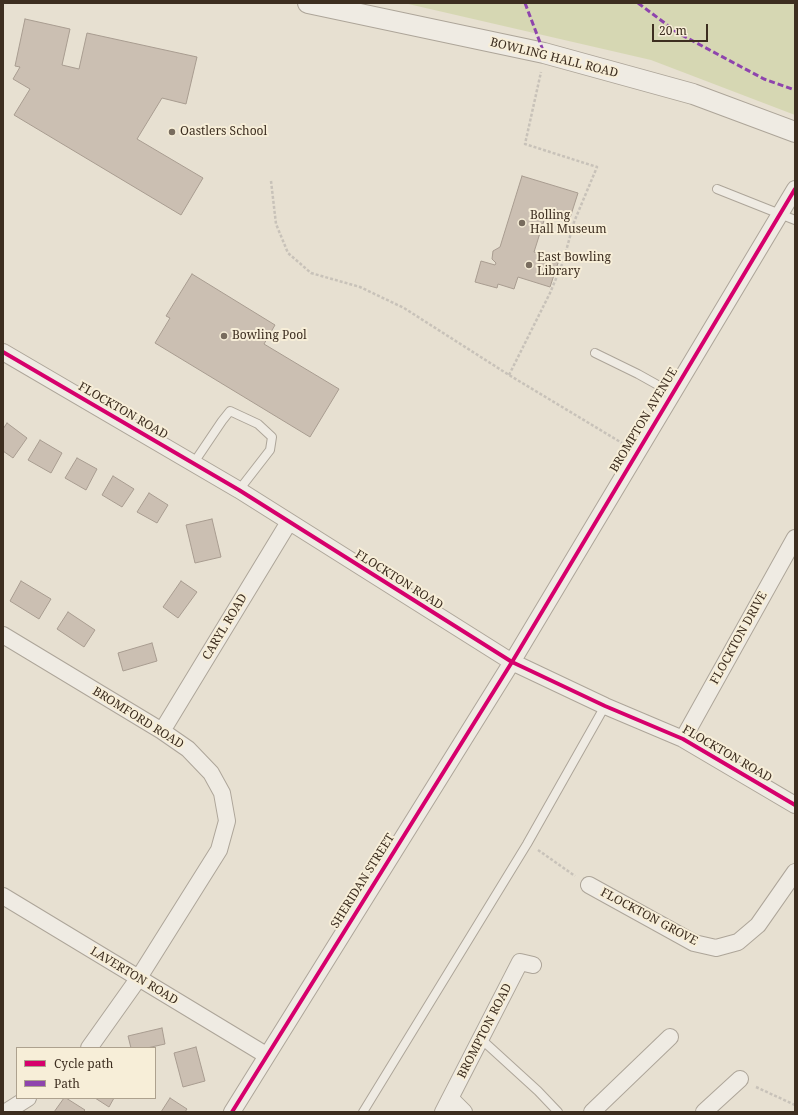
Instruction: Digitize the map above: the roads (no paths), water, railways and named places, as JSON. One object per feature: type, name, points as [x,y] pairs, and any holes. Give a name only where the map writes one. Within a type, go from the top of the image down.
[{"type":"street","name":"BOWLING HALL ROAD","points":[[308,3],[544,53],[693,94],[795,132]]},
{"type":"street","name":"BROMPTON AVENUE","points":[[512,662],[795,189]]},
{"type":"street","name":"FLOCKTON ROAD","points":[[3,352],[239,490],[512,662],[605,706],[683,739],[795,805]]},
{"type":"street","name":"CARYL ROAD","points":[[162,731],[288,522]]},
{"type":"street","name":"FLOCKTON DRIVE","points":[[683,739],[795,538]]},
{"type":"street","name":"BROMFORD ROAD","points":[[3,635],[162,731],[188,749],[211,773],[222,793],[227,821],[219,850],[138,978],[90,1047]]},
{"type":"street","name":"SHERIDAN STREET","points":[[232,1112],[266,1054],[512,662]]},
{"type":"street","name":"FLOCKTON GROVE","points":[[587,885],[694,943],[716,948],[738,942],[758,925],[795,872]]},
{"type":"street","name":"LAVERTON ROAD","points":[[3,896],[266,1054]]},
{"type":"street","name":"BROMPTON ROAD","points":[[447,1106],[520,962],[533,965]]},
{"type":"street","points":[[592,1112],[670,1037]]},
{"type":"street","points":[[704,1112],[740,1079]]},
{"type":"street","points":[[6,1112],[26,1099]]},
{"type":"street","points":[[447,1106],[464,1112]]},
{"type":"lane","points":[[717,189],[795,220]]},
{"type":"lane","points":[[596,353],[672,393]]},
{"type":"lane","points":[[193,464],[222,420],[230,412],[258,424],[272,437],[270,450],[239,490]]},
{"type":"lane","points":[[363,1112],[528,844],[605,706]]},
{"type":"lane","points":[[481,1039],[538,1091],[558,1112]]},
{"type":"place","name":"Oastlers School","points":[[172,132]]},
{"type":"place","name":"Bolling Hall Museum","points":[[522,223]]},
{"type":"place","name":"East Bowling Library","points":[[529,265]]},
{"type":"place","name":"Bowling Pool","points":[[224,336]]}]
